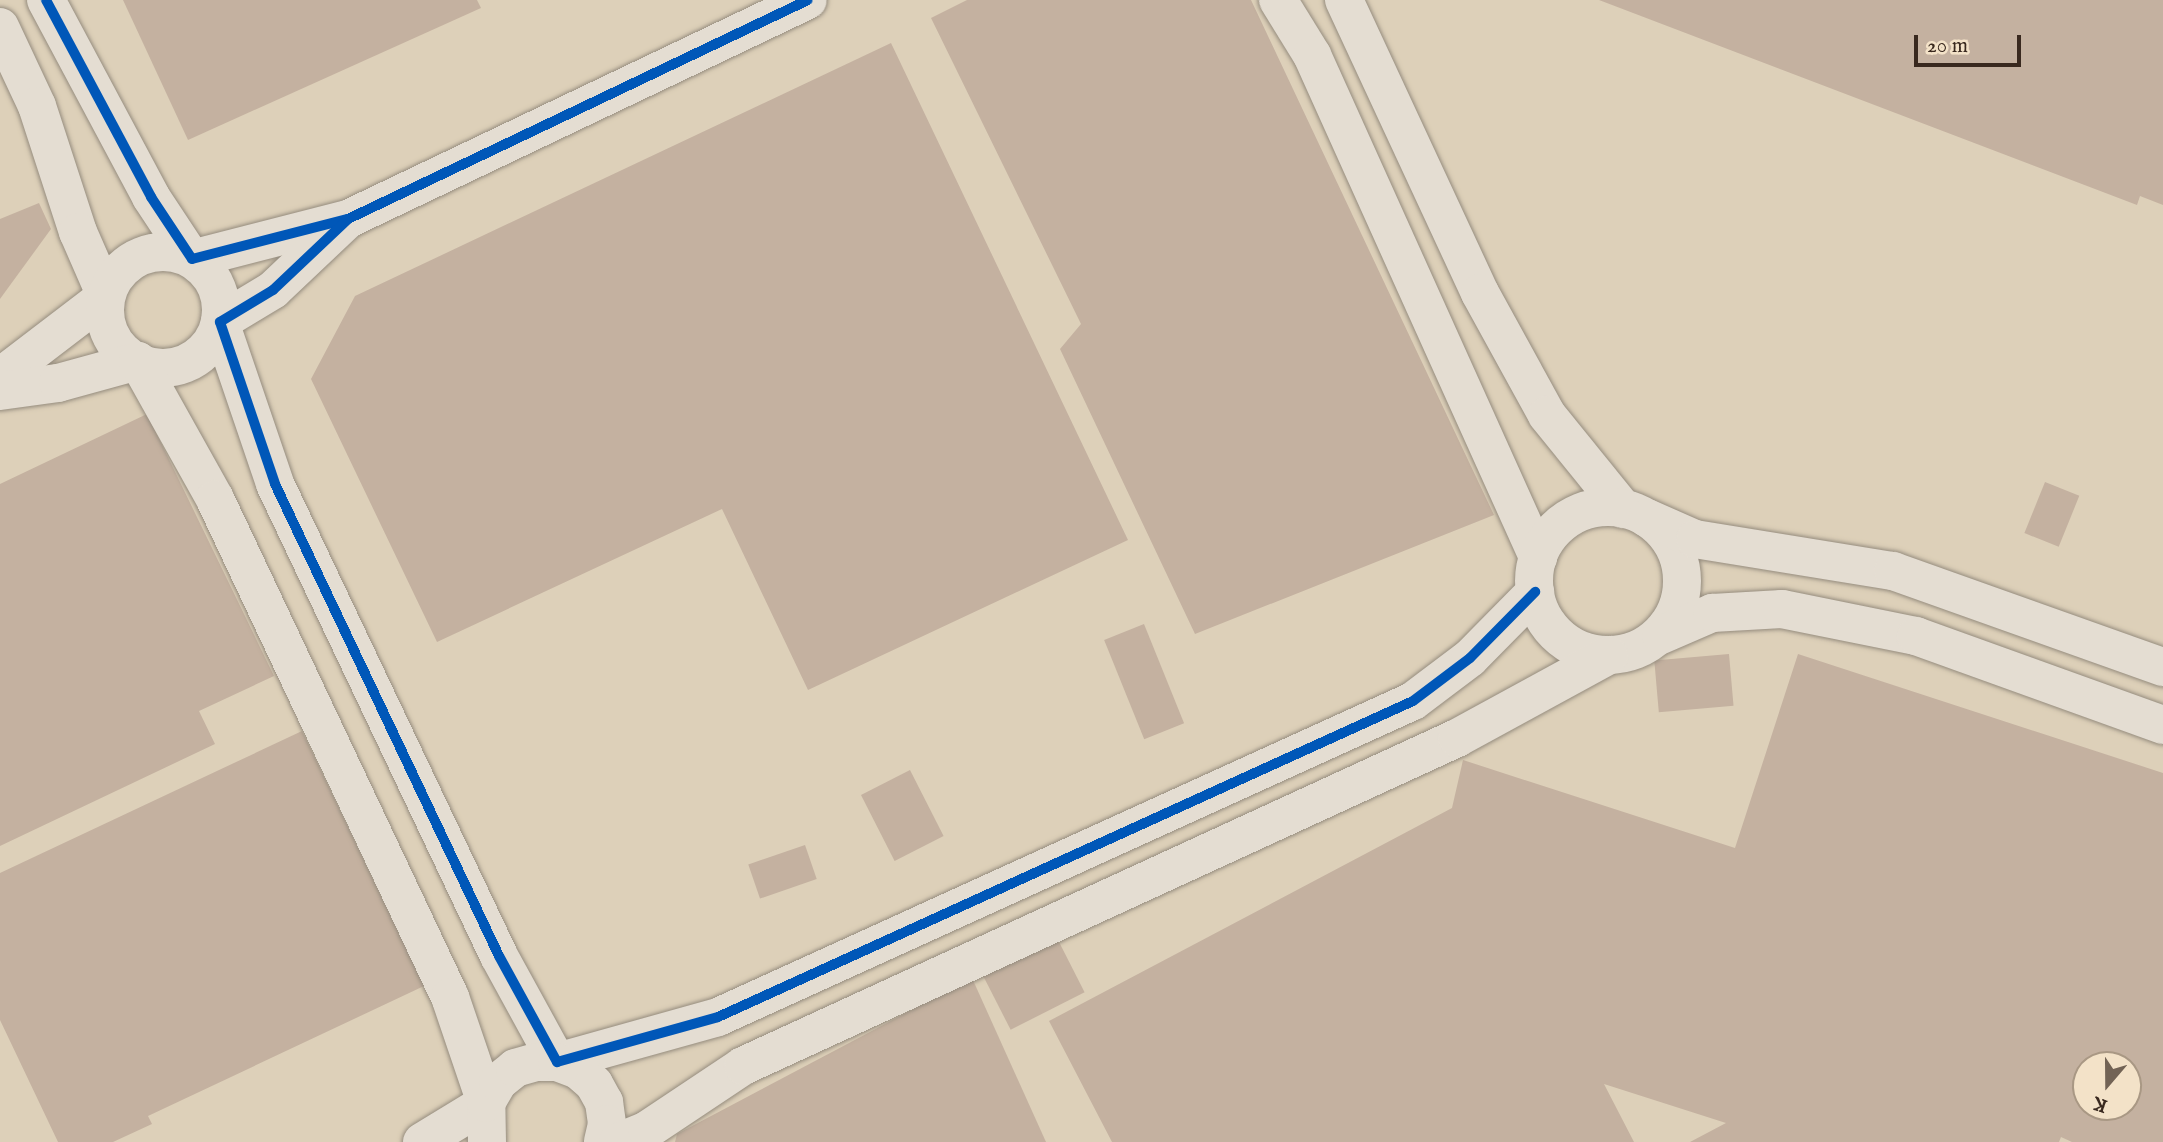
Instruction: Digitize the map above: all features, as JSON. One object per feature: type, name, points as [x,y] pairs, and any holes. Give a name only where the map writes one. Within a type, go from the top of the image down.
[{"type":"street","points":[[46,0],[151,197],[192,259],[218,288],[220,323],[275,484],[499,956],[557,1062],[578,1070],[594,1084],[604,1102],[607,1124],[603,1142]]},
{"type":"street","points":[[0,377],[106,296],[126,264],[144,254],[177,253],[192,259],[348,219],[808,0]]},
{"type":"street","points":[[1278,0],[1312,55],[1428,316],[1536,575],[1543,617],[1559,637],[1583,651],[1609,655],[1635,651],[1661,635],[1712,613],[1782,609],[1916,636],[2163,725]]},
{"type":"street","points":[[1344,0],[1480,293],[1547,415],[1635,513],[1667,535],[1679,556],[1683,582],[1676,613],[1661,635]]},
{"type":"street","points":[[0,27],[37,106],[78,232],[106,296],[106,324],[114,342],[138,361],[215,499],[444,985],[486,1103],[487,1142]]},
{"type":"street","points":[[0,391],[58,383],[138,361],[168,368],[188,363],[205,351],[220,323],[273,289],[348,219]]},
{"type":"street","points":[[1428,316],[1480,293]]},
{"type":"street","points":[[422,1142],[486,1103],[498,1082],[515,1068],[557,1062],[718,1017],[1413,701],[1470,658],[1536,575],[1552,532],[1573,516],[1597,508],[1635,513],[1695,539],[1894,570],[2163,667]]},
{"type":"street","points":[[618,1142],[646,1130],[743,1066],[1457,738],[1609,655]]},
{"type":"building","points":[[123,0],[477,0],[481,8],[188,140]]},
{"type":"building","points":[[967,0],[1251,0],[1494,515],[1195,634],[1060,349],[1081,324],[931,18]]},
{"type":"building","points":[[1599,0],[2163,0],[2163,205],[2140,196],[2137,205]]},
{"type":"building","points":[[891,43],[1128,540],[808,690],[722,509],[437,642],[311,379],[355,296]]},
{"type":"building","points":[[39,203],[51,229],[0,299],[0,219]]},
{"type":"building","points":[[147,414],[274,676],[199,711],[215,744],[0,846],[0,484]]},
{"type":"building","points":[[2045,482],[2079,496],[2059,547],[2024,533]]},
{"type":"building","points":[[1144,624],[1184,723],[1144,739],[1104,640]]},
{"type":"building","points":[[1729,654],[1734,706],[1659,712],[1654,661]]},
{"type":"building","points":[[1798,654],[2163,773],[2163,1142],[2072,1142],[2061,1137],[2059,1142],[1690,1142],[1726,1123],[1604,1084],[1634,1142],[1112,1142],[1049,1021],[1452,808],[1463,760],[1735,848]]},
{"type":"building","points":[[302,731],[424,986],[148,1116],[152,1124],[113,1142],[58,1142],[0,1020],[0,873]]},
{"type":"building","points":[[910,770],[944,836],[895,861],[861,795]]},
{"type":"building","points":[[805,845],[817,879],[760,899],[748,865]]},
{"type":"building","points":[[1056,936],[1085,992],[1011,1030],[982,974]]},
{"type":"building","points":[[972,978],[1046,1142],[675,1142],[677,1134]]},
{"type":"cycle path","points":[[46,0],[151,197],[192,259],[348,219],[808,0]]},
{"type":"cycle path","points":[[348,219],[273,290],[220,322],[275,484],[499,956],[557,1062],[718,1017],[1413,701],[1470,658],[1535,592]]}]
